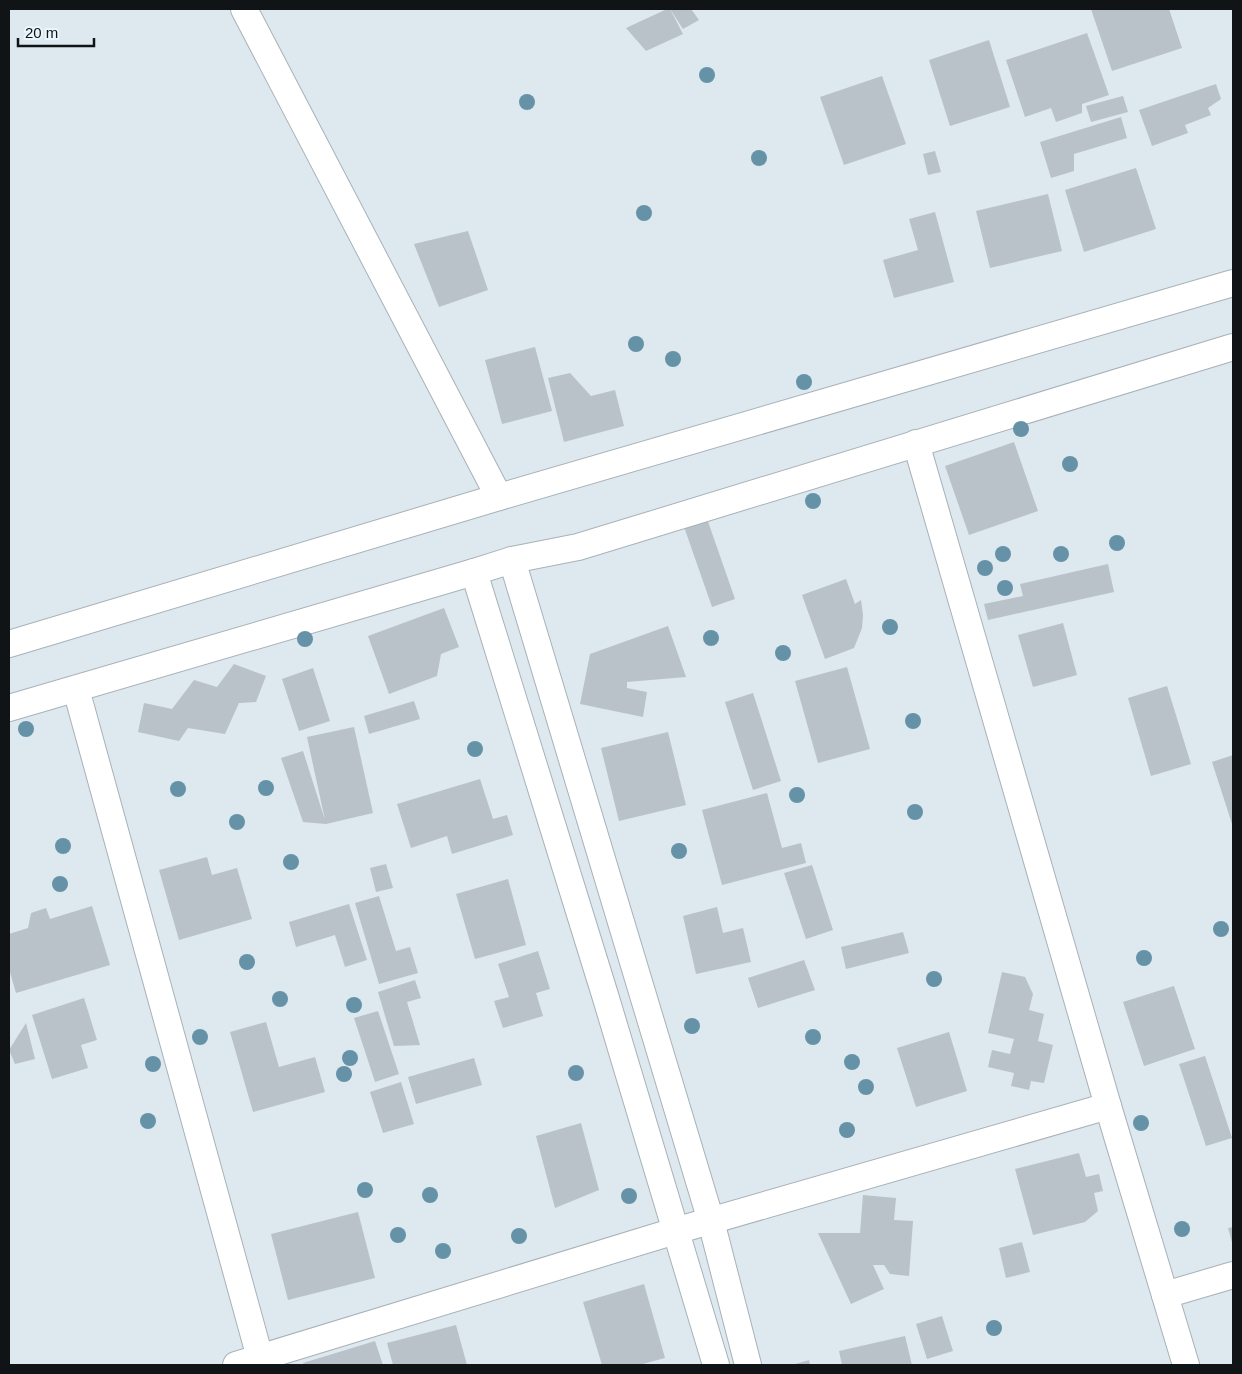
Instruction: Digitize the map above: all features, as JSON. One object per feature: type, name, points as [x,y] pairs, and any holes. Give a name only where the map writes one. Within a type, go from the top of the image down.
[{"type":"street","points":[[244,9],[499,497]]},
{"type":"street","points":[[9,644],[499,497],[1233,283]]},
{"type":"street","points":[[9,708],[512,560],[578,547],[1233,347]]},
{"type":"street","points":[[916,443],[1108,1106],[1186,1365]]},
{"type":"street","points":[[512,560],[711,1221],[748,1365]]},
{"type":"street","points":[[474,572],[605,995],[716,1365]]},
{"type":"street","points":[[76,689],[253,1363],[675,1231],[1108,1106]]},
{"type":"street","points":[[1165,1295],[1233,1275]]},
{"type":"building","points":[[670,9],[683,34],[646,51],[626,28]]},
{"type":"building","points":[[670,9],[691,9],[699,20],[683,29]]},
{"type":"building","points":[[1091,9],[1169,9],[1182,48],[1112,71]]},
{"type":"building","points":[[1087,33],[1109,95],[1082,104],[1082,113],[1056,122],[1051,108],[1025,117],[1006,60]]},
{"type":"building","points":[[989,40],[1010,107],[950,126],[929,60]]},
{"type":"building","points":[[882,76],[906,144],[844,165],[820,97]]},
{"type":"building","points":[[1216,84],[1221,99],[1208,108],[1211,115],[1185,125],[1188,133],[1152,146],[1139,110]]},
{"type":"building","points":[[1123,96],[1128,112],[1091,122],[1086,106]]},
{"type":"building","points":[[1121,117],[1127,138],[1074,154],[1074,171],[1051,178],[1040,142]]},
{"type":"building","points":[[935,151],[941,172],[928,175],[923,154]]},
{"type":"building","points":[[1136,168],[1156,229],[1084,252],[1065,190]]},
{"type":"building","points":[[1048,194],[1062,251],[990,268],[976,211]]},
{"type":"building","points":[[935,212],[954,282],[894,298],[883,260],[918,250],[909,219]]},
{"type":"building","points":[[468,231],[488,290],[439,307],[414,244]]},
{"type":"building","points":[[535,347],[552,411],[502,424],[485,360]]},
{"type":"building","points":[[570,373],[591,396],[615,390],[624,426],[564,442],[548,378]]},
{"type":"building","points":[[1014,442],[1038,511],[969,535],[945,466]]},
{"type":"building","points":[[705,513],[735,599],[712,607],[682,521]]},
{"type":"building","points":[[1108,564],[1114,592],[988,620],[984,604],[1023,596],[1020,584]]},
{"type":"building","points":[[846,579],[855,604],[861,600],[862,628],[854,648],[825,659],[802,595]]},
{"type":"building","points":[[444,608],[459,647],[441,654],[437,676],[389,694],[368,636]]},
{"type":"building","points":[[1063,623],[1077,675],[1033,687],[1018,635]]},
{"type":"building","points":[[668,626],[686,677],[627,682],[627,688],[647,692],[643,717],[580,704],[590,654]]},
{"type":"building","points":[[234,664],[266,676],[256,702],[239,703],[225,734],[188,728],[179,741],[138,732],[144,703],[172,709],[194,680],[217,687]]},
{"type":"building","points":[[847,667],[870,749],[818,763],[795,681]]},
{"type":"building","points":[[313,668],[330,721],[299,731],[282,679]]},
{"type":"building","points":[[1167,686],[1191,764],[1151,776],[1128,698]]},
{"type":"building","points":[[753,693],[781,781],[753,790],[725,702]]},
{"type":"building","points":[[414,701],[420,719],[369,734],[364,716]]},
{"type":"building","points":[[354,727],[373,813],[326,824],[303,822],[281,758],[303,751],[325,820],[307,737]]},
{"type":"building","points":[[668,732],[686,805],[619,821],[601,748]]},
{"type":"building","points":[[1233,755],[1233,827],[1212,762]]},
{"type":"building","points":[[480,779],[493,819],[507,815],[513,835],[452,854],[447,836],[411,848],[397,804]]},
{"type":"building","points":[[767,793],[782,848],[801,843],[806,863],[722,885],[702,810]]},
{"type":"building","points":[[207,857],[212,875],[237,868],[252,919],[179,940],[159,870]]},
{"type":"building","points":[[386,864],[393,888],[376,892],[370,868]]},
{"type":"building","points":[[812,865],[833,930],[806,939],[784,873]]},
{"type":"building","points":[[508,879],[526,945],[475,959],[456,894]]},
{"type":"building","points":[[379,896],[396,951],[410,947],[418,973],[379,984],[355,903]]},
{"type":"building","points":[[349,904],[367,960],[345,967],[335,935],[296,947],[289,922]]},
{"type":"building","points":[[92,906],[110,965],[16,993],[9,969],[9,934],[28,928],[31,913],[46,908],[50,919]]},
{"type":"building","points":[[717,907],[723,933],[743,928],[751,962],[696,974],[683,916]]},
{"type":"building","points":[[903,932],[909,953],[846,969],[841,947]]},
{"type":"building","points":[[538,951],[550,989],[536,993],[543,1016],[503,1028],[494,1001],[509,997],[498,964]]},
{"type":"building","points":[[804,960],[815,990],[758,1008],[748,978]]},
{"type":"building","points":[[1002,972],[1025,977],[1033,994],[1029,1010],[1044,1014],[1038,1041],[1053,1045],[1044,1083],[1031,1081],[1029,1090],[1011,1086],[1014,1073],[988,1067],[992,1050],[1010,1054],[1014,1039],[988,1033]]},
{"type":"building","points":[[415,980],[421,998],[407,1002],[420,1045],[394,1046],[378,992]]},
{"type":"building","points":[[1174,986],[1195,1049],[1144,1066],[1123,1002]]},
{"type":"building","points":[[84,998],[97,1040],[81,1045],[88,1068],[52,1079],[32,1015]]},
{"type":"building","points":[[378,1011],[399,1074],[375,1082],[354,1018]]},
{"type":"building","points":[[266,1022],[279,1067],[315,1057],[325,1092],[253,1112],[230,1032]]},
{"type":"building","points":[[26,1023],[35,1059],[15,1064],[9,1050]]},
{"type":"building","points":[[949,1032],[967,1091],[916,1107],[897,1048]]},
{"type":"building","points":[[1205,1056],[1232,1138],[1206,1146],[1179,1064]]},
{"type":"building","points":[[474,1058],[482,1085],[416,1104],[408,1077]]},
{"type":"building","points":[[401,1082],[414,1124],[383,1133],[370,1092]]},
{"type":"building","points":[[581,1123],[599,1190],[555,1208],[536,1136]]},
{"type":"building","points":[[1079,1153],[1086,1177],[1099,1174],[1103,1191],[1094,1193],[1098,1211],[1085,1222],[1033,1235],[1015,1169]]},
{"type":"building","points":[[863,1195],[896,1198],[894,1220],[913,1221],[909,1276],[890,1274],[884,1265],[873,1265],[884,1289],[851,1304],[818,1233],[860,1233]]},
{"type":"building","points":[[358,1212],[375,1278],[288,1300],[271,1234]]},
{"type":"building","points":[[1233,1227],[1233,1246],[1228,1228]]},
{"type":"building","points":[[1022,1242],[1030,1272],[1006,1278],[999,1248]]},
{"type":"building","points":[[644,1284],[665,1358],[639,1365],[602,1365],[583,1302]]},
{"type":"building","points":[[942,1316],[953,1351],[927,1359],[916,1324]]},
{"type":"building","points":[[456,1325],[467,1365],[393,1365],[387,1343]]},
{"type":"building","points":[[905,1336],[912,1365],[842,1365],[839,1351]]},
{"type":"building","points":[[375,1341],[383,1365],[304,1365],[303,1363]]},
{"type":"building","points":[[809,1360],[810,1365],[792,1365]]}]
